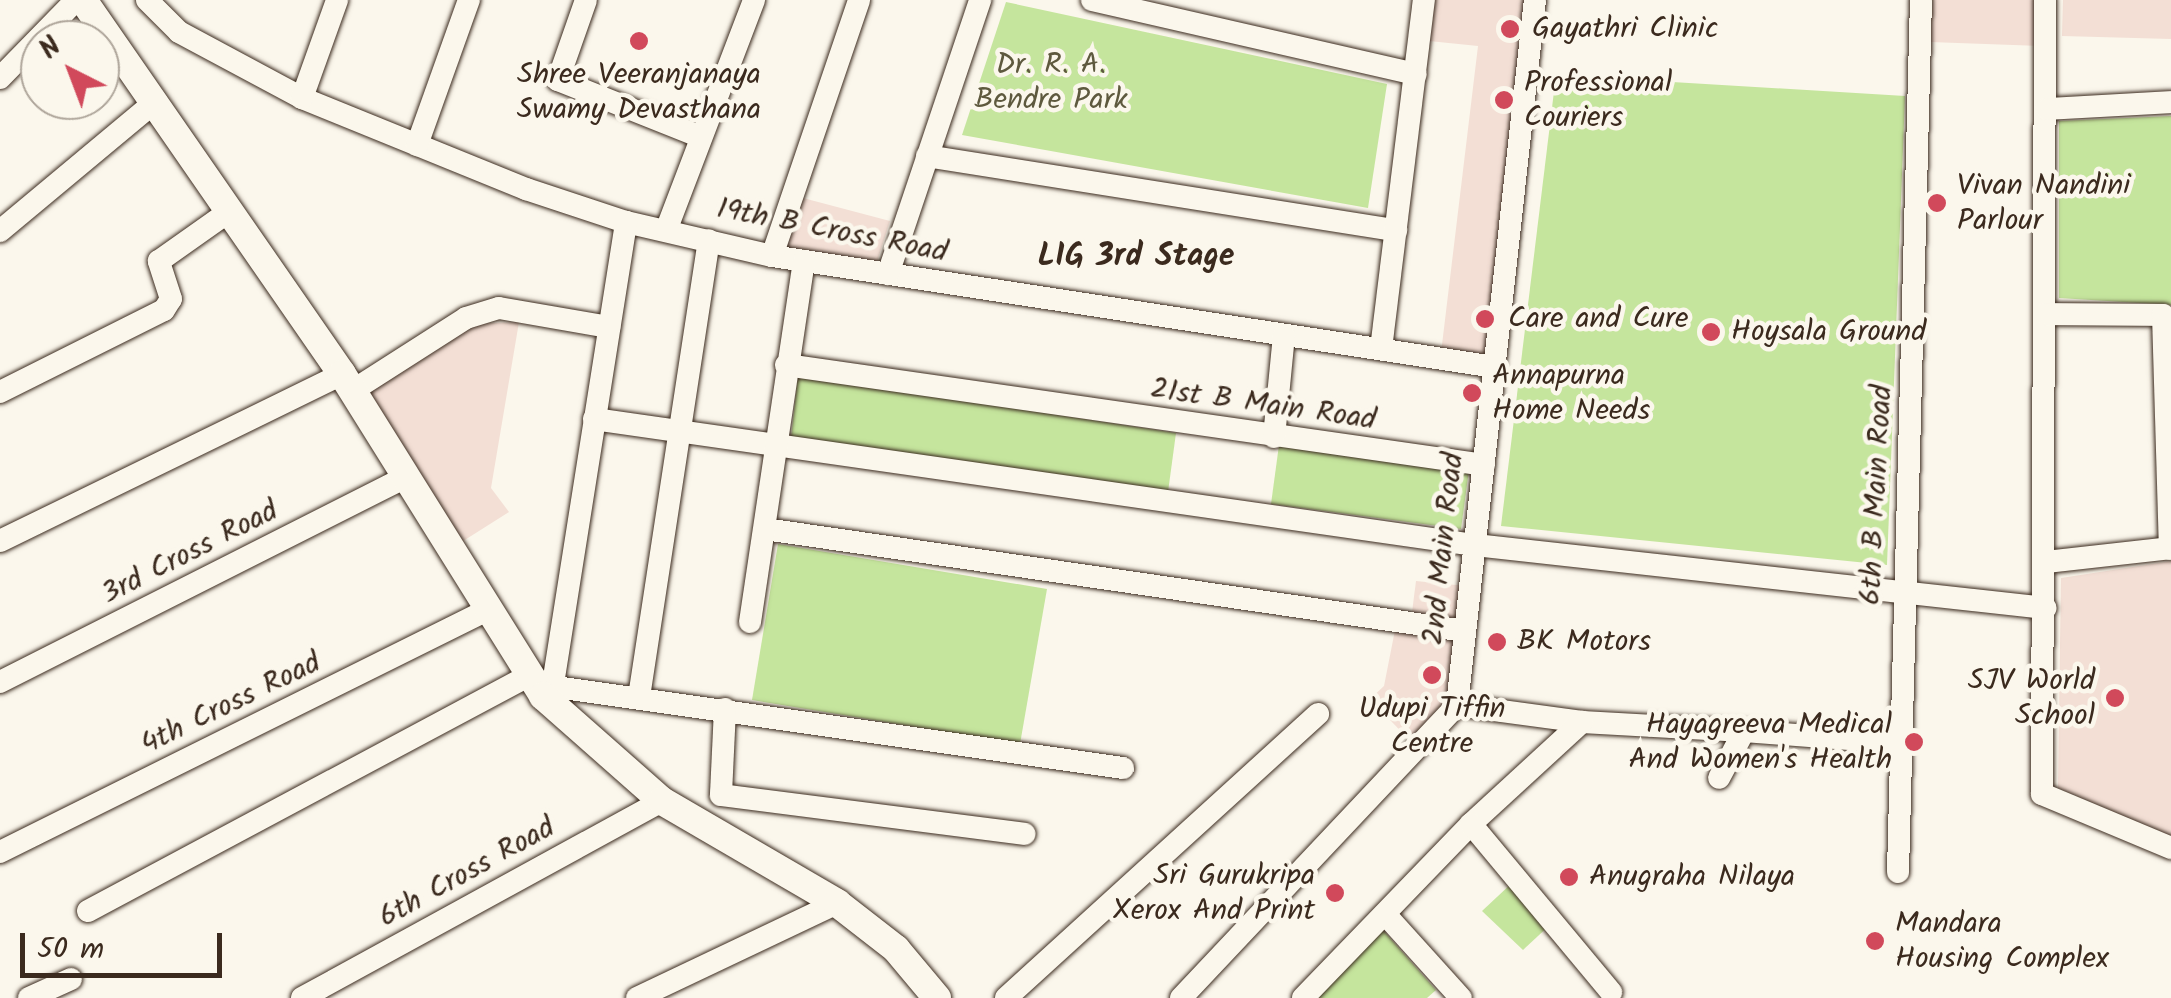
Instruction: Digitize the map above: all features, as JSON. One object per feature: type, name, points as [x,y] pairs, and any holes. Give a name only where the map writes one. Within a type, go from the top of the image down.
[{"type":"street","points":[[0,78],[79,0],[156,101],[347,382],[489,610],[571,726],[662,801],[837,903],[896,948],[937,998]]},
{"type":"street","name":"19th B Cross Road","points":[[147,0],[178,32],[302,98],[626,222],[667,228],[772,256],[1495,367]]},
{"type":"street","points":[[302,98],[338,0]]},
{"type":"street","points":[[417,145],[469,0]]},
{"type":"street","points":[[586,0],[558,80],[702,137]]},
{"type":"street","points":[[667,228],[754,0]]},
{"type":"street","points":[[772,256],[859,0]]},
{"type":"street","points":[[888,274],[980,0]]},
{"type":"street","points":[[1092,0],[1416,74]]},
{"type":"street","points":[[1382,349],[1424,0]]},
{"type":"street","name":"2nd Main Road","points":[[1456,705],[1536,0]]},
{"type":"street","name":"6th B Main Road","points":[[1898,872],[1900,593],[1912,416],[1922,0]]},
{"type":"street","points":[[2045,0],[2046,608],[2042,794],[2171,848]]},
{"type":"street","points":[[0,231],[156,101]]},
{"type":"street","points":[[2046,109],[2171,102]]},
{"type":"street","points":[[927,156],[1396,230]]},
{"type":"street","points":[[0,392],[164,310],[171,299],[159,261],[230,211]]},
{"type":"street","points":[[540,681],[594,419],[626,222]]},
{"type":"street","points":[[639,696],[709,240]]},
{"type":"street","points":[[750,622],[773,445],[804,261]]},
{"type":"street","points":[[0,541],[347,382],[466,318],[499,308],[609,327]]},
{"type":"street","points":[[2046,314],[2163,316],[2170,549],[2046,571]]},
{"type":"street","points":[[1274,437],[1284,335]]},
{"type":"street","name":"21st B Main Road","points":[[786,365],[1035,404],[1484,465]]},
{"type":"street","points":[[594,419],[1474,545],[2046,608]]},
{"type":"street","name":"3rd Cross Road","points":[[0,682],[406,477]]},
{"type":"street","points":[[765,529],[1465,631]]},
{"type":"street","name":"4th Cross Road","points":[[0,852],[489,610]]},
{"type":"street","points":[[88,911],[540,681],[1123,768]]},
{"type":"street","points":[[1181,998],[1456,705],[1582,722],[1899,743]]},
{"type":"street","points":[[726,709],[720,795],[1025,834]]},
{"type":"street","points":[[1006,998],[1318,714]]},
{"type":"street","points":[[1303,998],[1471,824],[1582,722]]},
{"type":"street","points":[[1719,778],[1744,732]]},
{"type":"street","name":"6th Cross Road","points":[[302,998],[662,801]]},
{"type":"street","points":[[1471,824],[1610,992]]},
{"type":"street","points":[[637,998],[837,903]]},
{"type":"street","points":[[1386,914],[1462,998]]},
{"type":"street","points":[[29,998],[71,979]]},
{"type":"shaded area","points":[[1432,0],[1529,0],[1489,361],[1441,353],[1478,46],[1429,41]]},
{"type":"shaded area","points":[[1933,0],[2042,0],[2043,46],[1930,42]]},
{"type":"shaded area","points":[[2063,0],[2171,0],[2171,39],[2062,36]]},
{"type":"shaded area","points":[[803,198],[890,221],[877,262],[787,248]]},
{"type":"shaded area","points":[[519,322],[491,488],[509,512],[460,543],[365,392],[467,324]]},
{"type":"shaded area","name":"SJV World School","points":[[2171,561],[2171,837],[2058,788],[2061,578]]},
{"type":"shaded area","points":[[1416,581],[1466,586],[1461,627],[1411,620]]},
{"type":"shaded area","points":[[1395,630],[1461,637],[1453,705],[1414,745],[1370,699],[1384,686]]},
{"type":"green space","name":"Dr. R. A. Bendre Park","points":[[1006,2],[1387,84],[1368,208],[962,135]]},
{"type":"green space","name":"Hoysala Ground","points":[[1556,75],[1905,96],[1887,565],[1501,526]]},
{"type":"green space","points":[[2171,116],[2171,305],[2059,298],[2059,121]]},
{"type":"green space","points":[[798,375],[1176,433],[1168,492],[791,438]]},
{"type":"green space","points":[[1279,445],[1469,470],[1461,529],[1271,504]]},
{"type":"green space","points":[[778,544],[1047,589],[1020,744],[752,700]]},
{"type":"green space","points":[[1513,882],[1552,923],[1523,950],[1482,911]]},
{"type":"green space","points":[[1382,929],[1436,990],[1427,998],[1317,998]]},
{"type":"place","name":"Gayathri Clinic","points":[[1510,29]]},
{"type":"place","name":"Shree Veeranjanaya Swamy Devasthana","points":[[639,41]]},
{"type":"place","name":"Professional Couriers","points":[[1504,100]]},
{"type":"place","name":"Vivan Nandini Parlour","points":[[1937,203]]},
{"type":"place","name":"Care and Cure","points":[[1485,319]]},
{"type":"place","name":"Hoysala Ground","points":[[1711,332]]},
{"type":"place","name":"Annapurna Home Needs","points":[[1472,393]]},
{"type":"place","name":"BK Motors","points":[[1497,642]]},
{"type":"place","name":"Udupi Tiffin Centre","points":[[1432,675]]},
{"type":"place","name":"SJV World School","points":[[2115,698]]},
{"type":"place","name":"Hayagreeva Medical And Women's Health","points":[[1914,742]]},
{"type":"place","name":"Anugraha Nilaya","points":[[1569,877]]},
{"type":"place","name":"Sri Gurukripa Xerox And Print","points":[[1335,893]]},
{"type":"place","name":"Mandara Housing Complex","points":[[1875,941]]},
{"type":"district","name":"LIG 3rd Stage","points":[[1136,257]]}]
